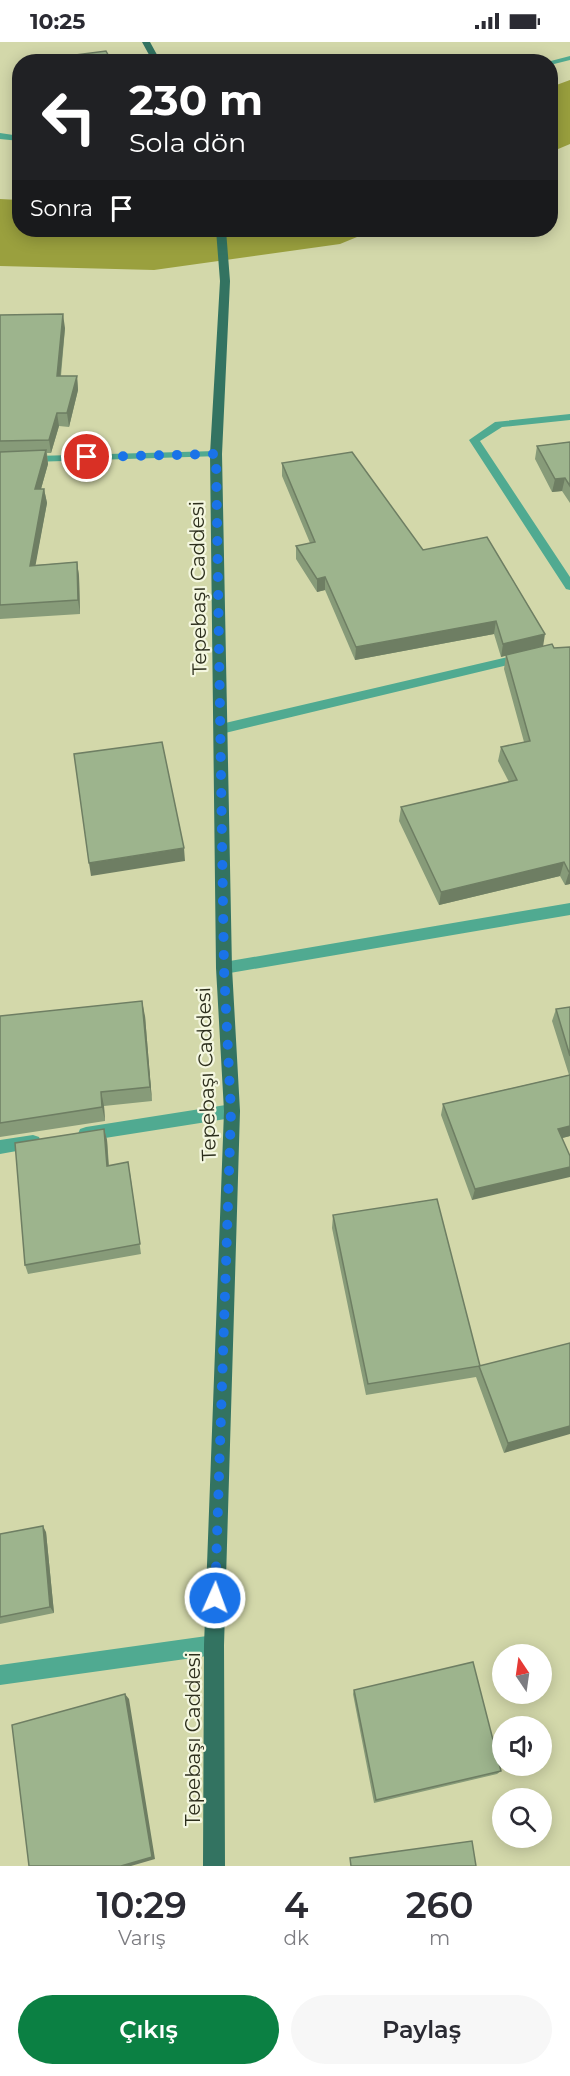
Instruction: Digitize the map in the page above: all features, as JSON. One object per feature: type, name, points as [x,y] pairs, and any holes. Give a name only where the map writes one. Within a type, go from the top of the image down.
[{"type":"main road","name":"Tepebaşı Caddesi","points":[[214,1866],[214,1645],[231,1112],[224,969],[216,454],[225,281],[222,237]]},
{"type":"street","points":[[570,417],[499,424],[474,440],[570,586]]},
{"type":"street","points":[[0,459],[216,454]]},
{"type":"street","points":[[221,729],[535,655]]},
{"type":"street","points":[[224,969],[570,909]]},
{"type":"street","points":[[69,1137],[231,1112]]},
{"type":"street","points":[[0,1147],[46,1140]]},
{"type":"street","points":[[0,1675],[214,1645]]},
{"type":"shaded area","points":[[570,80],[570,144],[558,149],[558,84]]},
{"type":"shaded area","points":[[0,199],[12,200],[12,237],[357,237],[340,244],[154,270],[0,266]]},
{"type":"building","points":[[106,51],[108,54],[83,54]]},
{"type":"building","points":[[63,314],[57,376],[77,376],[67,413],[57,413],[49,440],[0,441],[0,315]]},
{"type":"building","points":[[570,442],[570,486],[565,478],[555,479],[537,446]]},
{"type":"building","points":[[46,450],[35,489],[44,489],[30,566],[77,562],[78,600],[0,605],[0,452]]},
{"type":"building","points":[[352,452],[423,550],[487,537],[545,634],[503,644],[496,621],[356,647],[325,577],[317,579],[296,546],[315,542],[282,463]]},
{"type":"building","points":[[552,644],[554,648],[570,647],[570,871],[564,862],[441,892],[401,807],[517,780],[501,747],[530,741],[506,655]]},
{"type":"building","points":[[162,742],[184,848],[89,863],[74,754]]},
{"type":"building","points":[[142,1001],[150,1087],[101,1092],[102,1107],[0,1123],[0,1016]]},
{"type":"building","points":[[570,1007],[570,1056],[556,1009]]},
{"type":"building","points":[[570,1075],[570,1126],[558,1129],[570,1156],[570,1167],[475,1189],[443,1104]]},
{"type":"building","points":[[104,1129],[107,1166],[128,1162],[140,1244],[25,1265],[15,1143]]},
{"type":"building","points":[[437,1199],[480,1366],[368,1384],[333,1215]]},
{"type":"building","points":[[570,1343],[570,1426],[508,1443],[479,1366]]},
{"type":"building","points":[[43,1526],[50,1607],[0,1617],[0,1534]]},
{"type":"building","points":[[473,1662],[492,1736],[492,1773],[376,1800],[354,1690]]},
{"type":"building","points":[[125,1694],[152,1857],[121,1866],[29,1866],[12,1725]]},
{"type":"building","points":[[472,1841],[476,1866],[351,1866],[350,1858]]},
{"type":"route","points":[[87,457],[216,454],[224,969],[231,1112],[215,1598]]}]
